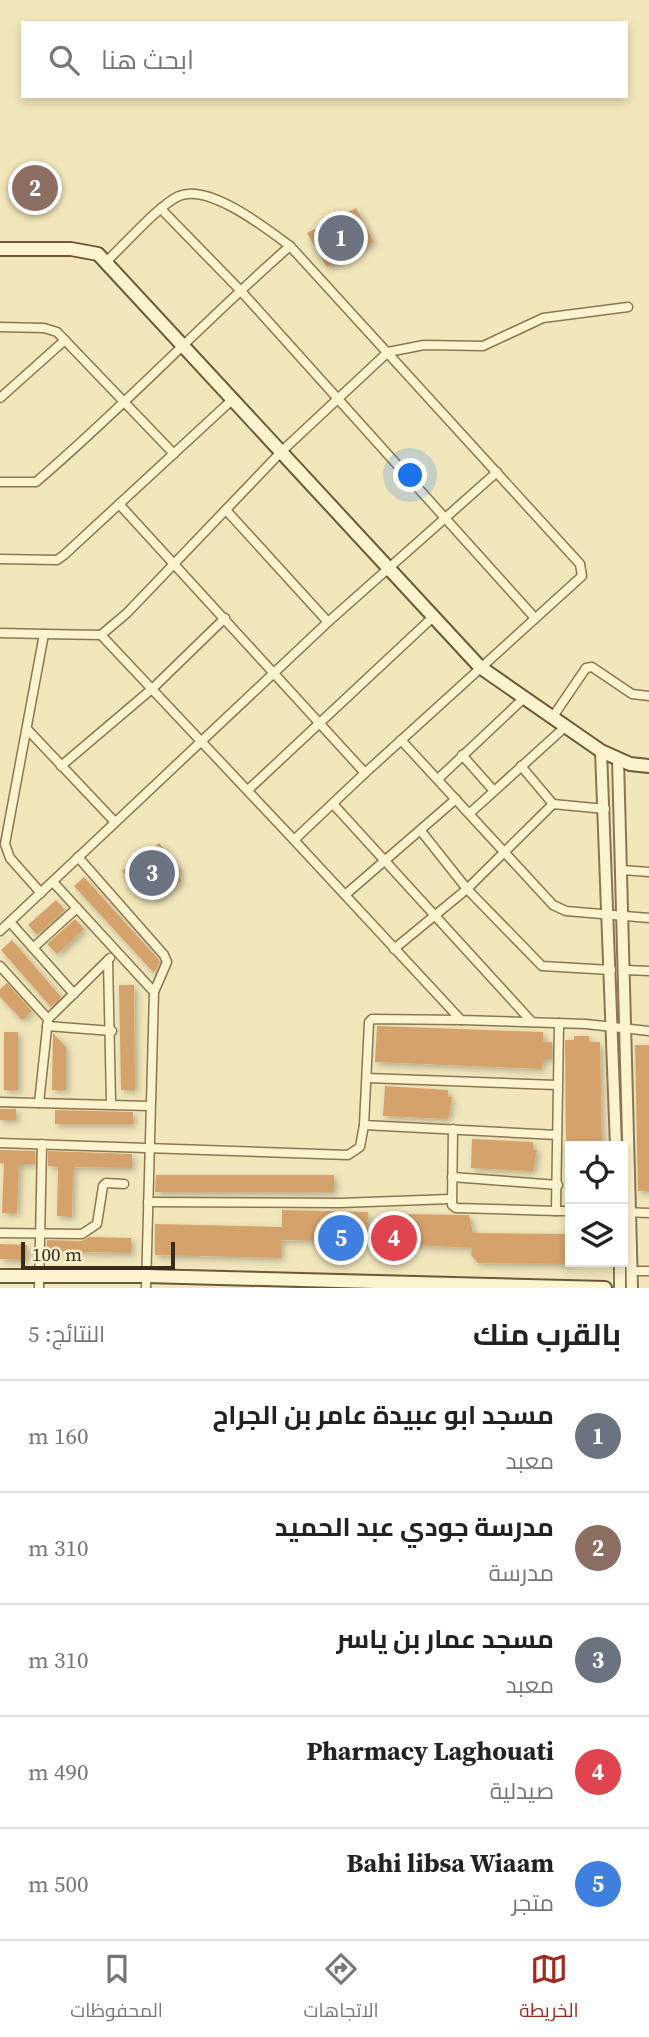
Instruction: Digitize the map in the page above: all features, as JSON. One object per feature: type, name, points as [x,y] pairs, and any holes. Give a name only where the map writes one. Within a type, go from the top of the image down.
[{"type":"main road","points":[[0,249],[86,250],[107,261],[387,569],[480,667],[601,751],[618,760],[649,765]]},
{"type":"main road","points":[[0,1276],[39,1282],[605,1288]]},
{"type":"street","points":[[107,261],[162,209],[178,196],[187,194],[215,199],[290,246],[583,569],[582,576],[294,839]]},
{"type":"street","points":[[162,209],[240,290],[534,617]]},
{"type":"street","points":[[0,482],[36,482],[125,401],[182,343],[290,246]]},
{"type":"street","points":[[0,633],[101,635],[127,613],[282,452],[388,352],[424,345],[482,346],[543,318],[628,307]]},
{"type":"street","points":[[0,327],[58,331],[174,454]]},
{"type":"street","points":[[0,398],[65,340]]},
{"type":"street","points":[[0,559],[57,560],[233,399]]},
{"type":"street","points":[[0,931],[328,622],[497,472]]},
{"type":"street","points":[[120,504],[365,773]]},
{"type":"street","points":[[226,510],[328,622]]},
{"type":"street","points":[[248,790],[433,617]]},
{"type":"street","points":[[61,766],[153,688],[225,618]]},
{"type":"street","points":[[41,893],[10,858],[5,844],[44,634]]},
{"type":"street","points":[[101,635],[461,1020]]},
{"type":"street","points":[[552,718],[586,667],[592,667],[632,694],[649,696]]},
{"type":"street","points":[[438,779],[524,698]]},
{"type":"street","points":[[470,813],[565,727]]},
{"type":"street","points":[[27,729],[114,821]]},
{"type":"street","points":[[401,740],[559,909],[649,918]]},
{"type":"street","points":[[601,751],[616,1141]]},
{"type":"street","points":[[462,754],[494,791]]},
{"type":"street","points":[[618,760],[626,970],[627,1204]]},
{"type":"street","points":[[521,766],[553,804],[605,809]]},
{"type":"street","points":[[345,895],[456,799]]},
{"type":"street","points":[[332,804],[532,1022]]},
{"type":"street","points":[[394,949],[467,889],[553,804]]},
{"type":"street","points":[[421,831],[467,889],[542,966],[611,970]]},
{"type":"street","points":[[78,857],[164,955],[167,962],[154,992],[146,1282]]},
{"type":"street","points":[[622,870],[649,872]]},
{"type":"street","points":[[54,881],[154,992]]},
{"type":"street","points":[[33,948],[77,908]]},
{"type":"street","points":[[10,922],[74,993]]},
{"type":"street","points":[[40,1103],[48,1023],[116,951]]},
{"type":"street","points":[[108,960],[112,1031],[111,1103]]},
{"type":"street","points":[[0,965],[48,1023],[112,1031]]},
{"type":"street","points":[[626,970],[649,971]]},
{"type":"street","points":[[0,981],[8,975]]},
{"type":"street","points":[[0,1143],[348,1156],[360,1147],[364,1125],[372,1019],[559,1023],[649,1031]]},
{"type":"street","points":[[556,1211],[559,1023]]},
{"type":"street","points":[[367,1077],[556,1084]]},
{"type":"street","points":[[0,1102],[149,1106]]},
{"type":"street","points":[[364,1125],[557,1135]]},
{"type":"street","points":[[453,1129],[450,1199],[456,1208],[565,1211]]},
{"type":"street","points":[[39,1282],[42,1144]]},
{"type":"street","points":[[452,1177],[558,1185]]},
{"type":"street","points":[[0,1233],[82,1234],[93,1229],[99,1219],[103,1186],[124,1184]]},
{"type":"street","points":[[148,1202],[340,1203],[450,1199]]},
{"type":"street","points":[[628,1212],[649,1213]]},
{"type":"street","points":[[628,1224],[632,1288]]},
{"type":"street","points":[[620,1267],[620,1288]]},
{"type":"street","points":[[632,1271],[649,1271]]},
{"type":"building","points":[[356,208],[374,242],[327,267],[307,233]]},
{"type":"building","points":[[159,843],[182,871],[177,874],[182,881],[155,900],[150,893],[143,898],[122,871]]},
{"type":"building","points":[[84,877],[158,959],[160,962],[154,973],[74,886]]},
{"type":"building","points":[[56,900],[65,910],[37,935],[28,925]]},
{"type":"building","points":[[75,919],[84,929],[57,954],[47,944]]},
{"type":"building","points":[[12,940],[61,997],[51,1007],[1,950]]},
{"type":"building","points":[[7,983],[32,1011],[22,1020],[0,997],[0,989]]},
{"type":"building","points":[[119,985],[134,985],[135,1090],[121,1090]]},
{"type":"building","points":[[377,1026],[543,1032],[543,1042],[552,1042],[552,1059],[543,1059],[542,1069],[375,1062]]},
{"type":"building","points":[[4,1032],[18,1032],[18,1090],[4,1090]]},
{"type":"building","points":[[53,1033],[66,1047],[66,1090],[52,1090]]},
{"type":"building","points":[[574,1036],[589,1036],[589,1042],[600,1042],[602,1141],[566,1141],[565,1040],[574,1040]]},
{"type":"building","points":[[635,1045],[649,1045],[649,1191],[638,1191]]},
{"type":"building","points":[[385,1086],[448,1090],[448,1097],[452,1097],[448,1119],[383,1116]]},
{"type":"building","points":[[0,1109],[16,1109],[16,1120],[0,1120]]},
{"type":"building","points":[[55,1110],[133,1112],[133,1124],[55,1124]]},
{"type":"building","points":[[472,1139],[533,1142],[533,1150],[537,1150],[533,1171],[471,1168]]},
{"type":"building","points":[[0,1150],[35,1151],[35,1164],[19,1164],[17,1213],[2,1213],[4,1163],[0,1163]]},
{"type":"building","points":[[48,1151],[132,1154],[132,1168],[73,1167],[72,1217],[57,1216],[58,1167],[48,1166]]},
{"type":"building","points":[[156,1175],[334,1175],[334,1192],[155,1192]]},
{"type":"building","points":[[282,1210],[368,1212],[367,1242],[281,1240],[281,1258],[155,1255],[155,1224],[282,1227]]},
{"type":"building","points":[[392,1214],[469,1215],[473,1233],[565,1234],[565,1264],[478,1263],[471,1255],[472,1248],[392,1244],[386,1237],[387,1219],[392,1219]]},
{"type":"building","points":[[89,1237],[131,1238],[131,1253],[46,1251],[47,1240],[82,1241]]},
{"type":"building","points":[[0,1244],[27,1245],[26,1260],[0,1259]]},
{"type":"place","name":"مدرسة جودي عبد الحميد","points":[[35,188]]},
{"type":"place","name":"مسجد ابو عبيدة عامر بن الجراح","points":[[341,238]]},
{"type":"place","name":"مسجد عمار بن ياسر","points":[[152,873]]},
{"type":"place","name":"Bahi libsa Wiaam","points":[[341,1238]]},
{"type":"place","name":"Pharmacy Laghouati","points":[[394,1238]]}]
